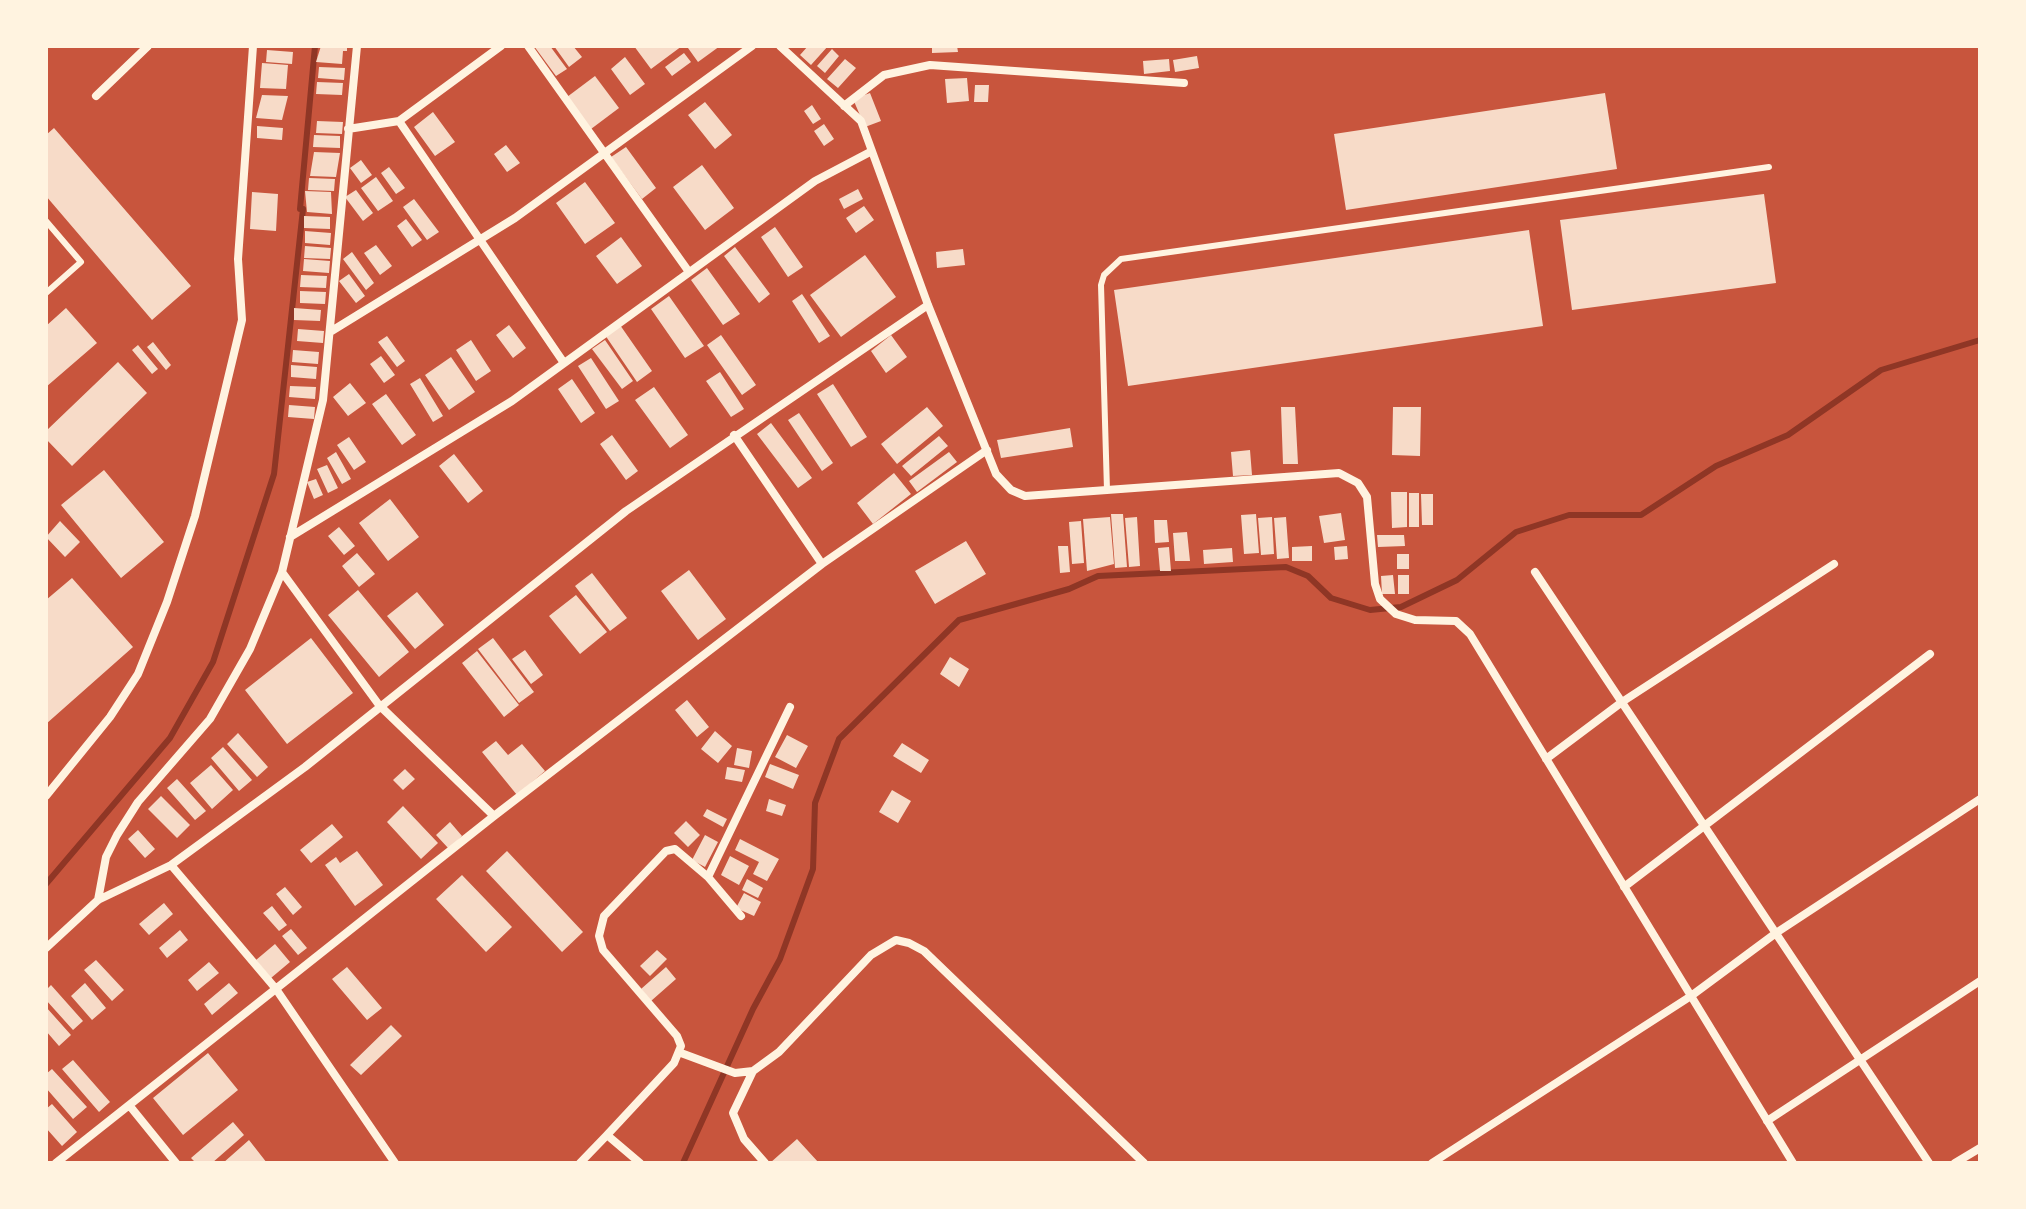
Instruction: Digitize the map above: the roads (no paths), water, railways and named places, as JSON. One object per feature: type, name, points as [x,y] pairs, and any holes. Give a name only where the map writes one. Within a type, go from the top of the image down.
[{"type":"street","points":[[96,96],[148,46]]},
{"type":"street","points":[[46,796],[110,717],[138,674],[167,602],[195,516],[242,320],[238,259],[253,46]]},
{"type":"street","points":[[98,900],[106,857],[117,835],[138,802],[210,719],[250,649],[282,572],[323,400],[357,46]]},
{"type":"street","points":[[348,129],[399,121],[501,46]]},
{"type":"street","points":[[528,46],[689,272]]},
{"type":"street","points":[[330,332],[515,218],[752,46]]},
{"type":"street","points":[[780,46],[861,121],[928,305],[999,480],[1025,496],[1339,473],[1350,477],[1367,497],[1375,584],[1380,599],[1396,614],[1415,620],[1456,621],[1470,634],[1793,1163]]},
{"type":"street","points":[[844,106],[884,75],[930,65],[1184,83]]},
{"type":"street","points":[[399,121],[564,363]]},
{"type":"street","points":[[290,537],[512,401],[815,181],[872,151]]},
{"type":"street","points":[[46,948],[98,900],[171,865],[305,767],[626,511],[928,305]]},
{"type":"street","points":[[734,435],[822,564]]},
{"type":"street","points":[[56,1163],[494,816],[822,564],[987,450]]},
{"type":"street","points":[[1546,759],[1622,702],[1834,564]]},
{"type":"street","points":[[282,572],[379,705],[494,816]]},
{"type":"street","points":[[1535,572],[1929,1163]]},
{"type":"street","points":[[1624,887],[1930,654]]},
{"type":"street","points":[[708,877],[790,707]]},
{"type":"street","points":[[1432,1163],[1691,996],[1776,933],[1980,799]]},
{"type":"street","points":[[681,1053],[677,1036],[603,950],[599,927],[612,907],[670,849],[679,849],[741,916]]},
{"type":"street","points":[[171,865],[276,989],[395,1163]]},
{"type":"street","points":[[765,1163],[744,1139],[733,1113],[753,1071],[779,1052],[871,955],[896,940],[924,951],[1144,1163]]},
{"type":"street","points":[[1767,1121],[1980,981]]},
{"type":"street","points":[[681,1053],[735,1073],[753,1071]]},
{"type":"street","points":[[580,1163],[681,1053]]},
{"type":"street","points":[[129,1105],[176,1163]]},
{"type":"street","points":[[607,1135],[640,1163]]},
{"type":"street","points":[[1955,1163],[1980,1148]]},
{"type":"lane","points":[[1107,490],[1101,285],[1104,275],[1121,259],[1769,167]]},
{"type":"lane","points":[[46,221],[81,262],[46,293]]},
{"type":"waterway","points":[[46,884],[170,738],[213,662],[274,474],[303,209],[300,209],[315,46]]},
{"type":"waterway","points":[[683,1163],[753,1009],[780,959],[813,869],[815,803],[839,739],[959,620],[1069,589],[1098,576],[1286,567],[1308,576],[1331,598],[1370,610],[1401,607],[1457,580],[1516,532],[1569,515],[1641,515],[1716,466],[1788,435],[1881,370],[1980,340]]}]
